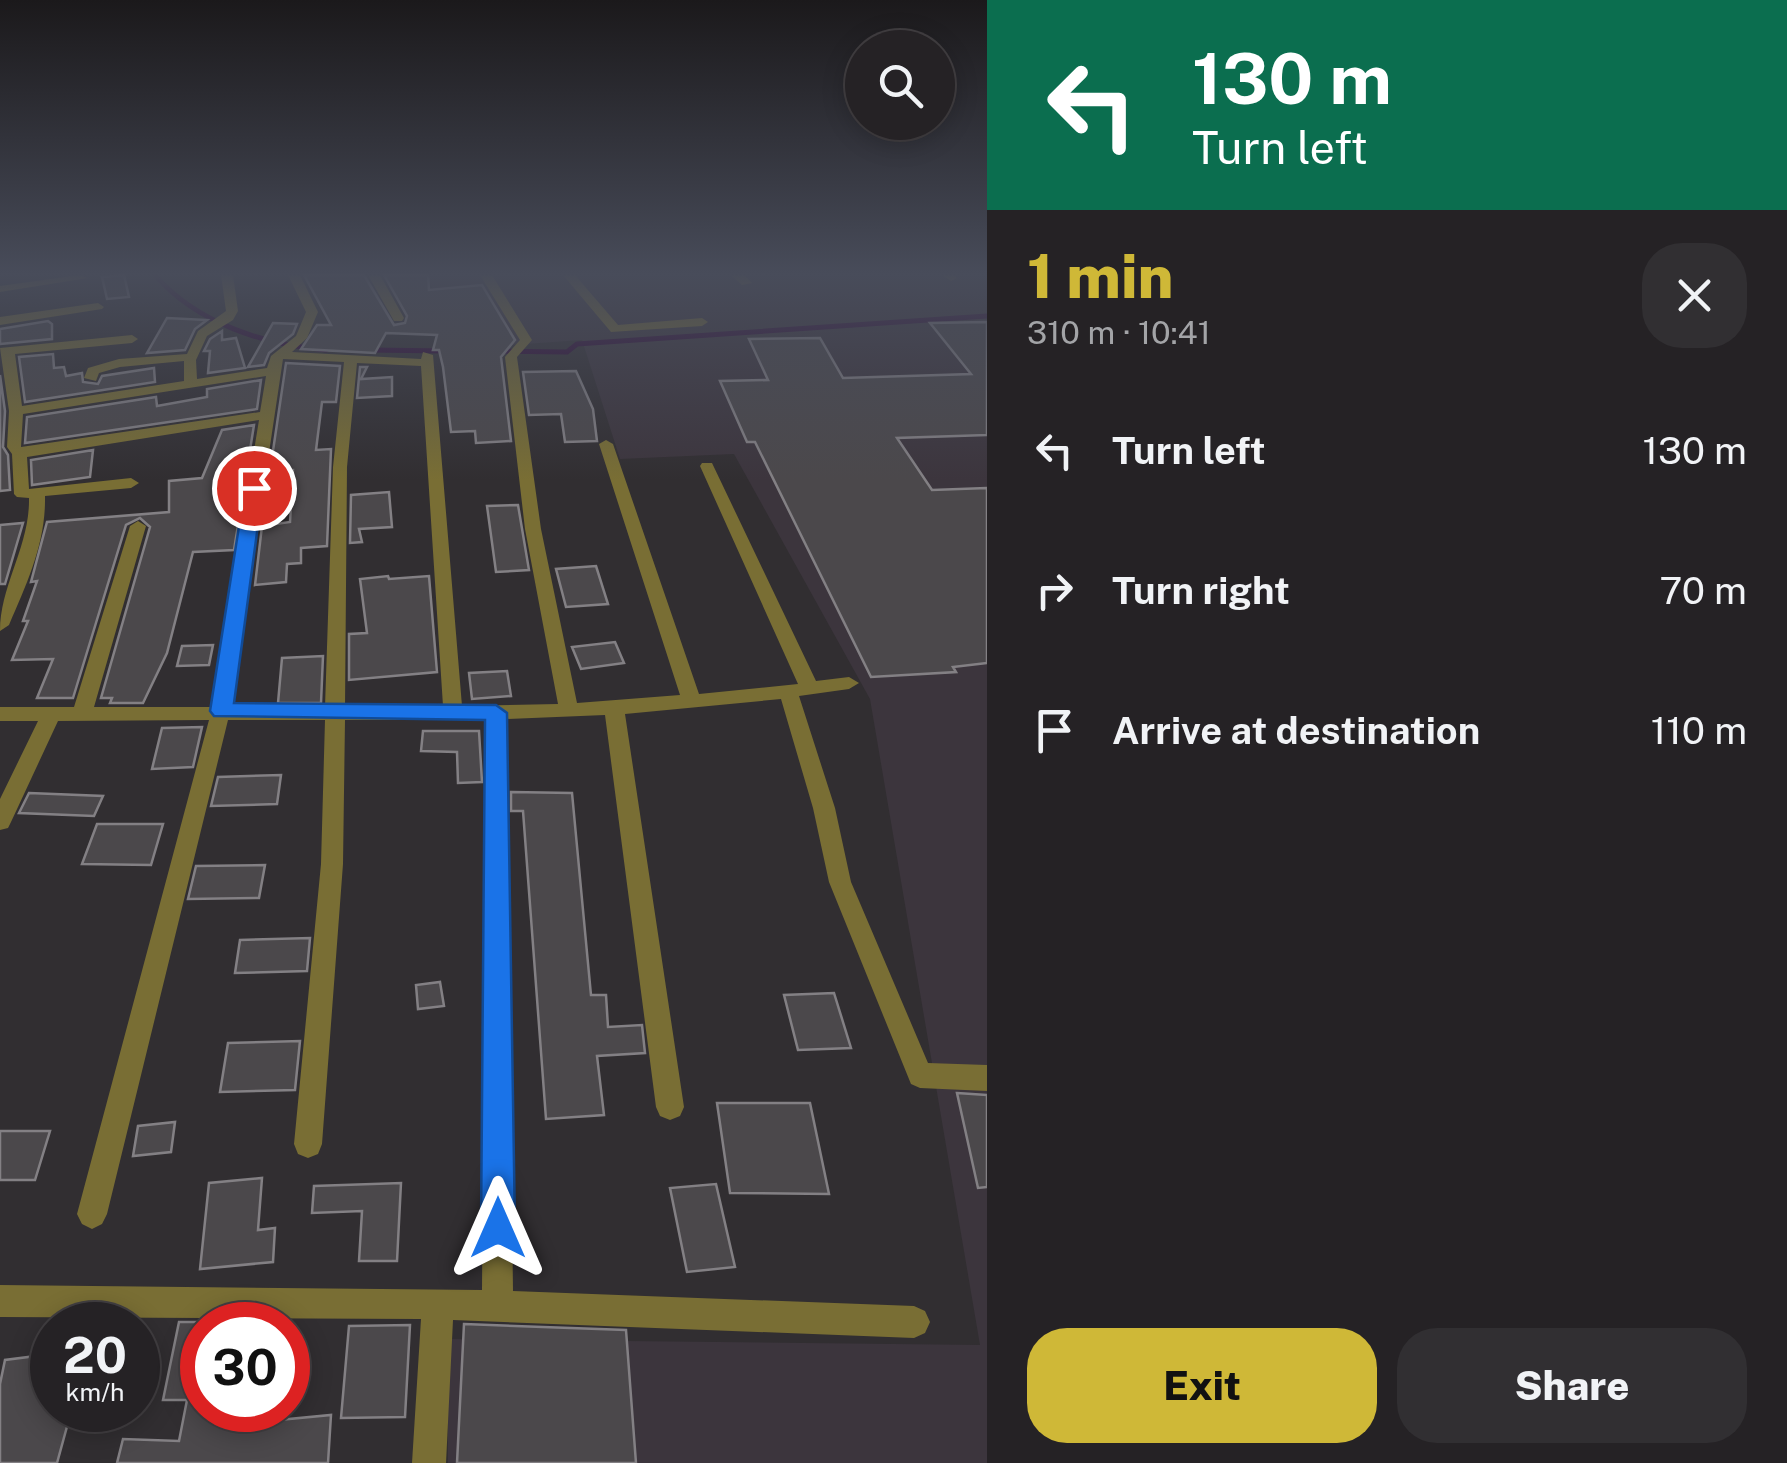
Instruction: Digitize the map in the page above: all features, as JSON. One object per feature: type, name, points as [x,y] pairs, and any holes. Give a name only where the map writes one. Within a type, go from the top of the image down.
[{"type":"street","points":[[86,343],[4,351],[16,411],[14,447],[19,454],[22,494],[131,483]]},
{"type":"street","points":[[191,385],[191,357],[198,343]]},
{"type":"street","points":[[92,1214],[222,711],[276,359],[293,343]]},
{"type":"street","points":[[523,343],[515,351],[533,529],[569,708]]},
{"type":"street","points":[[290,348],[351,360],[428,359],[453,712]]},
{"type":"street","points":[[91,378],[93,372],[119,363],[191,357]]},
{"type":"street","points":[[308,1144],[332,864],[340,467],[351,360]]},
{"type":"street","points":[[16,411],[276,371]]},
{"type":"street","points":[[19,454],[267,415]]},
{"type":"street","points":[[606,444],[692,702]]},
{"type":"street","points":[[707,466],[799,691],[840,882],[920,1075],[987,1078]]},
{"type":"street","points":[[0,625],[27,561],[39,517],[37,494]]},
{"type":"street","points":[[82,714],[138,526]]},
{"type":"street","points":[[0,714],[496,713],[692,702],[849,683]]},
{"type":"street","points":[[614,708],[670,1107]]},
{"type":"street","points":[[496,713],[498,1307]]},
{"type":"street","points":[[0,822],[51,714]]},
{"type":"street","points":[[0,1302],[438,1304],[914,1322]]},
{"type":"street","points":[[428,1463],[438,1304]]},
{"type":"shaded area","points":[[468,343],[537,343],[471,348]]},
{"type":"shaded area","points":[[583,343],[987,343],[987,1463],[448,1463],[448,1339],[980,1345],[870,699],[734,454],[620,459]]},
{"type":"building","points":[[153,343],[188,343],[185,350],[147,353]]},
{"type":"building","points":[[208,343],[238,343],[245,368],[208,373],[210,351],[204,351]]},
{"type":"building","points":[[261,343],[281,343],[269,353],[264,365],[248,367]]},
{"type":"building","points":[[305,343],[380,343],[375,353],[301,349]]},
{"type":"building","points":[[435,343],[512,343],[501,357],[511,441],[476,443],[475,431],[451,432],[443,367],[439,350],[433,350]]},
{"type":"building","points":[[751,343],[823,343],[843,378],[971,374],[946,343],[987,343],[987,435],[897,438],[932,490],[987,488],[987,663],[953,667],[956,672],[871,677],[755,442],[747,442],[720,381],[768,380]]},
{"type":"building","points":[[53,354],[54,368],[64,367],[66,376],[82,373],[83,382],[98,384],[102,376],[154,368],[155,382],[25,402],[19,357]]},
{"type":"building","points":[[286,363],[340,366],[336,402],[322,402],[316,450],[331,449],[327,546],[301,548],[301,563],[287,564],[286,582],[255,585],[262,526],[290,522],[293,470],[270,471]]},
{"type":"building","points":[[360,367],[367,367],[361,379],[392,377],[392,396],[357,398]]},
{"type":"building","points":[[576,371],[593,409],[597,441],[565,442],[561,414],[529,415],[523,372]]},
{"type":"building","points":[[0,375],[5,411],[3,447],[8,455],[10,490],[0,491]]},
{"type":"building","points":[[261,380],[257,409],[25,443],[27,417],[156,397],[157,406],[207,397],[207,389]]},
{"type":"building","points":[[254,425],[234,550],[193,552],[167,653],[143,703],[110,703],[112,698],[101,698],[150,527],[140,518],[126,525],[73,698],[37,698],[53,659],[12,660],[28,621],[23,621],[37,581],[31,582],[47,522],[169,512],[169,481],[202,478],[222,430]]},
{"type":"building","points":[[93,450],[90,477],[32,485],[31,460]]},
{"type":"building","points":[[389,492],[392,527],[359,529],[362,542],[350,543],[351,495]]},
{"type":"building","points":[[518,505],[529,570],[496,572],[487,506]]},
{"type":"building","points":[[23,523],[5,584],[0,584],[0,525]]},
{"type":"building","points":[[596,566],[608,604],[566,607],[556,569]]},
{"type":"building","points":[[429,576],[437,672],[349,680],[349,634],[367,633],[360,579]]},
{"type":"building","points":[[615,642],[624,663],[581,669],[572,647]]},
{"type":"building","points":[[213,645],[209,665],[177,666],[182,646]]},
{"type":"building","points":[[323,656],[321,703],[278,703],[282,658]]},
{"type":"building","points":[[507,671],[511,696],[472,699],[469,673]]},
{"type":"building","points":[[202,727],[193,767],[152,769],[162,728]]},
{"type":"building","points":[[423,731],[479,731],[482,782],[458,783],[457,752],[421,751]]},
{"type":"building","points":[[281,775],[277,804],[211,806],[218,777]]},
{"type":"building","points":[[511,792],[572,793],[591,995],[606,995],[608,1027],[642,1025],[645,1053],[597,1056],[604,1115],[546,1119],[523,811],[511,811]]},
{"type":"building","points":[[29,793],[103,796],[94,816],[19,813]]},
{"type":"building","points":[[97,824],[163,824],[151,865],[82,864]]},
{"type":"building","points":[[265,865],[259,898],[188,899],[196,866]]},
{"type":"building","points":[[310,938],[307,971],[235,973],[240,940]]},
{"type":"building","points":[[440,982],[444,1006],[418,1009],[416,985]]},
{"type":"building","points":[[834,993],[851,1048],[798,1050],[784,995]]},
{"type":"building","points":[[300,1041],[295,1090],[220,1092],[228,1043]]},
{"type":"building","points":[[957,1093],[987,1095],[987,1187],[978,1188]]},
{"type":"building","points":[[717,1103],[810,1103],[829,1194],[730,1193]]},
{"type":"building","points":[[175,1122],[171,1152],[133,1156],[138,1126]]},
{"type":"building","points":[[0,1131],[50,1131],[35,1180],[0,1180]]},
{"type":"building","points":[[262,1178],[258,1230],[275,1228],[273,1262],[200,1269],[209,1183]]},
{"type":"building","points":[[401,1183],[397,1261],[359,1261],[362,1211],[312,1213],[314,1186]]},
{"type":"building","points":[[716,1184],[735,1267],[687,1272],[670,1188]]},
{"type":"building","points":[[179,1322],[180,1322],[180,1400],[163,1400]]},
{"type":"building","points":[[464,1324],[626,1330],[636,1463],[457,1463]]},
{"type":"building","points":[[410,1325],[405,1417],[341,1418],[349,1326]]},
{"type":"building","points":[[30,1357],[30,1432],[66,1432],[57,1463],[0,1463],[0,1384],[5,1360]]},
{"type":"building","points":[[331,1415],[328,1463],[117,1463],[123,1439],[179,1441],[181,1432],[310,1432],[310,1417]]},
{"type":"waterway","points":[[281,343],[326,350]]},
{"type":"waterway","points":[[495,351],[567,352],[577,344],[588,343]]},
{"type":"waterway","points":[[370,350],[446,351]]},
{"type":"route","points":[[254,488],[222,711],[496,713],[498,1228]]}]
